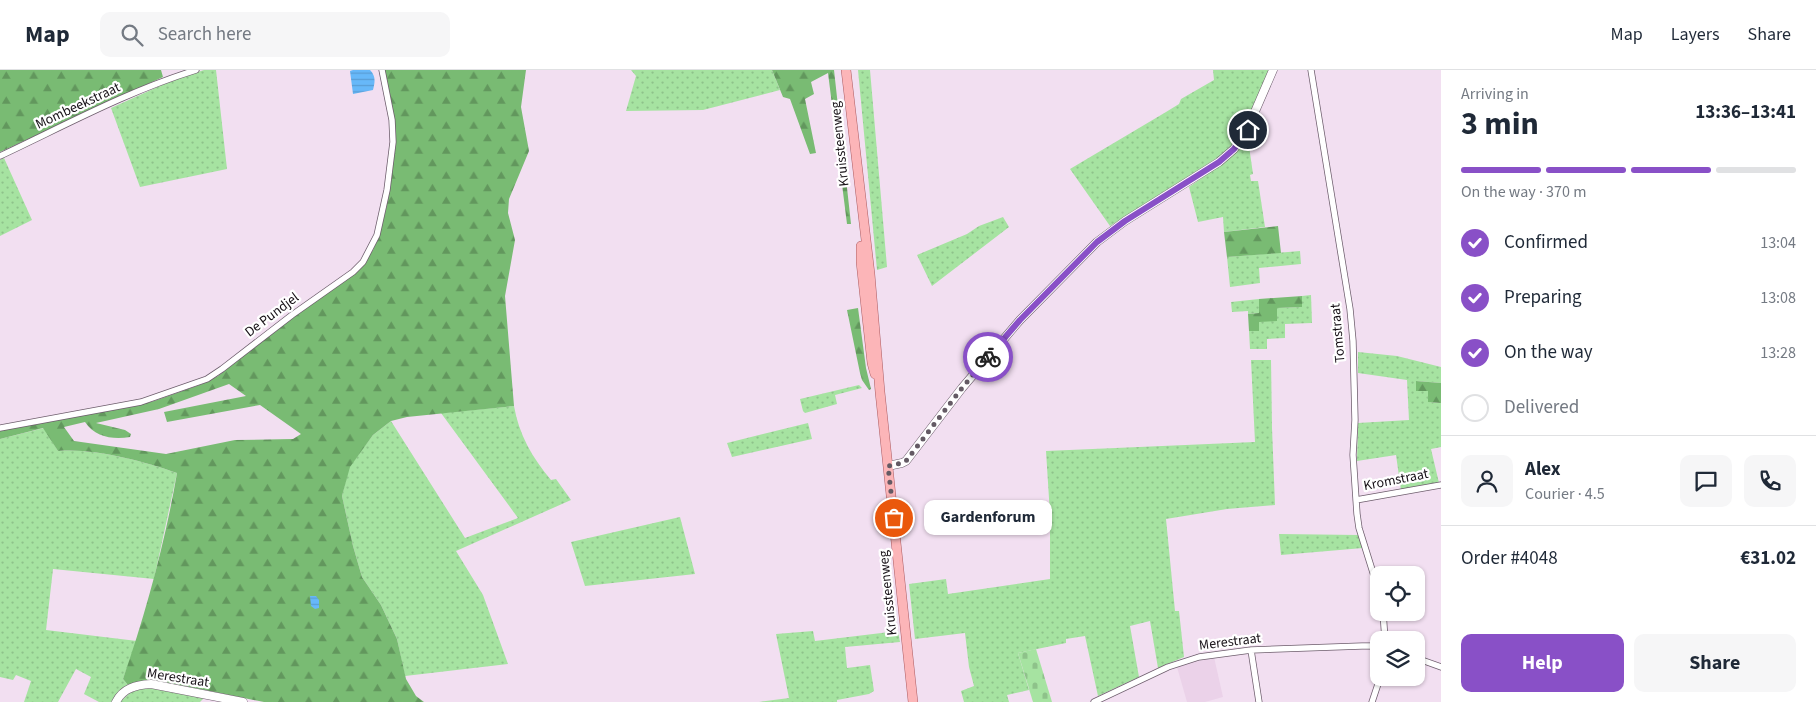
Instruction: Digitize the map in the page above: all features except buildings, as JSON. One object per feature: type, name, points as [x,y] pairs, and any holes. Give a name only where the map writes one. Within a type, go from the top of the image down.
[{"type":"main road","name":"Kruissteenweg","points":[[846,70],[870,274],[880,392],[913,702]]},
{"type":"street","name":"Mombeekstraat","points":[[0,156],[122,99],[173,77],[196,70]]},
{"type":"street","name":"De Pundjel","points":[[0,428],[141,402],[207,379],[353,272],[367,255],[377,235],[387,190],[393,142],[392,120],[382,70]]},
{"type":"street","points":[[888,466],[906,461],[962,388],[1020,320],[1097,242],[1125,221],[1219,162],[1234,149],[1248,130],[1273,70]]},
{"type":"street","name":"Tomstraat","points":[[1311,70],[1353,341],[1355,420],[1353,455],[1356,500],[1359,528],[1371,566]]},
{"type":"street","name":"Kromstraat","points":[[1356,500],[1441,485]]},
{"type":"street","name":"Merestraat","points":[[1094,702],[1168,667],[1199,657],[1251,650],[1370,646]]},
{"type":"street","points":[[1251,650],[1258,702]]},
{"type":"street","points":[[1425,661],[1441,666]]},
{"type":"street","name":"Merestraat","points":[[116,702],[122,693],[127,690],[140,684],[151,684],[243,702]]},
{"type":"street","points":[[1372,702],[1377,686]]},
{"type":"shaded area","points":[[1214,657],[1223,697],[1205,702],[1187,702],[1177,667]]},
{"type":"green space","points":[[0,70],[161,70],[163,77],[0,152]]},
{"type":"green space","points":[[204,70],[216,70],[227,169],[140,187],[111,108],[173,80]]},
{"type":"green space","points":[[384,70],[526,70],[521,107],[529,151],[509,199],[508,213],[515,240],[505,296],[514,406],[407,417],[391,421],[373,435],[350,467],[342,496],[362,577],[381,605],[397,639],[406,679],[416,696],[424,702],[264,702],[150,679],[128,685],[123,679],[154,577],[177,473],[103,453],[58,451],[43,428],[0,439],[0,430],[135,406],[202,384],[218,376],[303,309],[359,270],[373,250],[379,236],[386,209],[394,154]],"holes":[[[229,384],[246,396],[164,412],[167,422],[260,405],[301,434],[293,439],[235,440],[166,454],[74,441],[64,427],[85,422],[99,434],[111,438],[130,437],[131,434],[125,430],[96,423],[159,409]]]},
{"type":"green space","points":[[631,70],[772,70],[780,90],[703,110],[626,111],[636,76]]},
{"type":"green space","points":[[772,70],[834,70],[851,224],[847,224],[828,73],[811,82],[814,94],[805,99],[816,153],[810,154],[790,99],[783,97]]},
{"type":"green space","points":[[858,70],[870,70],[887,267],[877,270]]},
{"type":"green space","points":[[1213,70],[1269,70],[1239,135],[1225,153],[1110,226],[1070,169],[1179,104],[1181,99],[1214,80]]},
{"type":"green space","points":[[1248,139],[1253,174],[1250,175],[1251,181],[1258,181],[1265,227],[1224,232],[1223,217],[1198,222],[1189,187],[1230,158]]},
{"type":"green space","points":[[4,158],[32,220],[0,236],[0,160]]},
{"type":"green space","points":[[1003,217],[1009,227],[932,286],[917,255]]},
{"type":"green space","points":[[1278,226],[1281,253],[1227,257],[1224,232]]},
{"type":"green space","points":[[1300,251],[1301,264],[1259,268],[1260,283],[1230,287],[1227,257]]},
{"type":"green space","points":[[1311,295],[1312,323],[1285,324],[1285,338],[1267,339],[1267,349],[1250,349],[1249,331],[1259,330],[1258,322],[1277,308],[1302,307],[1302,296]]},
{"type":"green space","points":[[1302,296],[1302,307],[1277,308],[1277,321],[1259,322],[1259,331],[1249,331],[1248,314],[1259,313],[1259,299]]},
{"type":"green space","points":[[1259,299],[1259,313],[1248,314],[1248,311],[1232,312],[1231,302]]},
{"type":"green space","points":[[858,308],[866,368],[871,389],[869,390],[862,380],[860,373],[847,310]]},
{"type":"green space","points":[[1358,352],[1397,356],[1441,367],[1441,383],[1416,381],[1429,391],[1429,402],[1441,403],[1441,447],[1431,449],[1439,483],[1401,490],[1396,455],[1357,461],[1358,423],[1409,420],[1407,380],[1358,373]]},
{"type":"green space","points":[[1251,360],[1271,360],[1275,505],[1227,509],[1166,519],[1175,611],[1179,611],[1184,657],[1158,668],[1150,621],[1130,626],[1139,677],[1098,696],[1085,636],[1066,639],[1066,643],[1018,653],[1029,690],[1007,695],[1009,702],[964,702],[961,691],[974,686],[969,667],[965,633],[915,639],[909,584],[946,579],[948,594],[1050,579],[1050,514],[1046,451],[1255,442]]},
{"type":"green space","points":[[1416,381],[1441,383],[1441,403],[1428,402],[1428,391],[1416,391]]},
{"type":"green space","points":[[859,385],[862,388],[835,395],[837,404],[805,413],[803,411],[800,399]]},
{"type":"green space","points":[[514,406],[519,427],[532,454],[551,480],[556,479],[571,500],[456,551],[483,595],[508,664],[405,676],[397,639],[381,605],[362,577],[353,546],[342,496],[349,467],[373,435],[391,421],[465,538],[518,518],[441,413]]},
{"type":"green space","points":[[808,423],[812,439],[732,457],[727,443]]},
{"type":"green space","points":[[44,428],[58,451],[103,453],[177,473],[154,579],[53,569],[46,630],[137,641],[123,679],[128,685],[111,702],[99,702],[84,694],[91,677],[76,669],[58,702],[24,702],[31,681],[16,675],[13,680],[0,677],[0,439]]},
{"type":"green space","points":[[680,517],[695,574],[585,586],[571,542]]},
{"type":"green space","points":[[1279,534],[1359,535],[1363,548],[1281,555]]},
{"type":"green space","points":[[813,631],[815,641],[898,631],[900,642],[845,647],[847,668],[870,665],[874,691],[869,694],[837,700],[837,702],[759,702],[789,698],[776,634]]},
{"type":"green space","points":[[1036,649],[1052,702],[1033,702],[1018,653]]},
{"type":"green space","points":[[153,687],[204,698],[200,702],[120,702],[132,691]]},
{"type":"water","points":[[370,70],[374,79],[373,90],[353,94],[350,71]]},
{"type":"water","points":[[310,596],[316,596],[319,600],[319,608],[315,609],[311,606]]},
{"type":"way so far","points":[[894,518],[888,466],[906,461],[988,357]]},
{"type":"place","name":"Gardenforum","points":[[894,518]]},
{"type":"route","points":[[988,357],[1020,320],[1097,242],[1125,221],[1219,162],[1234,149],[1248,130]]}]
